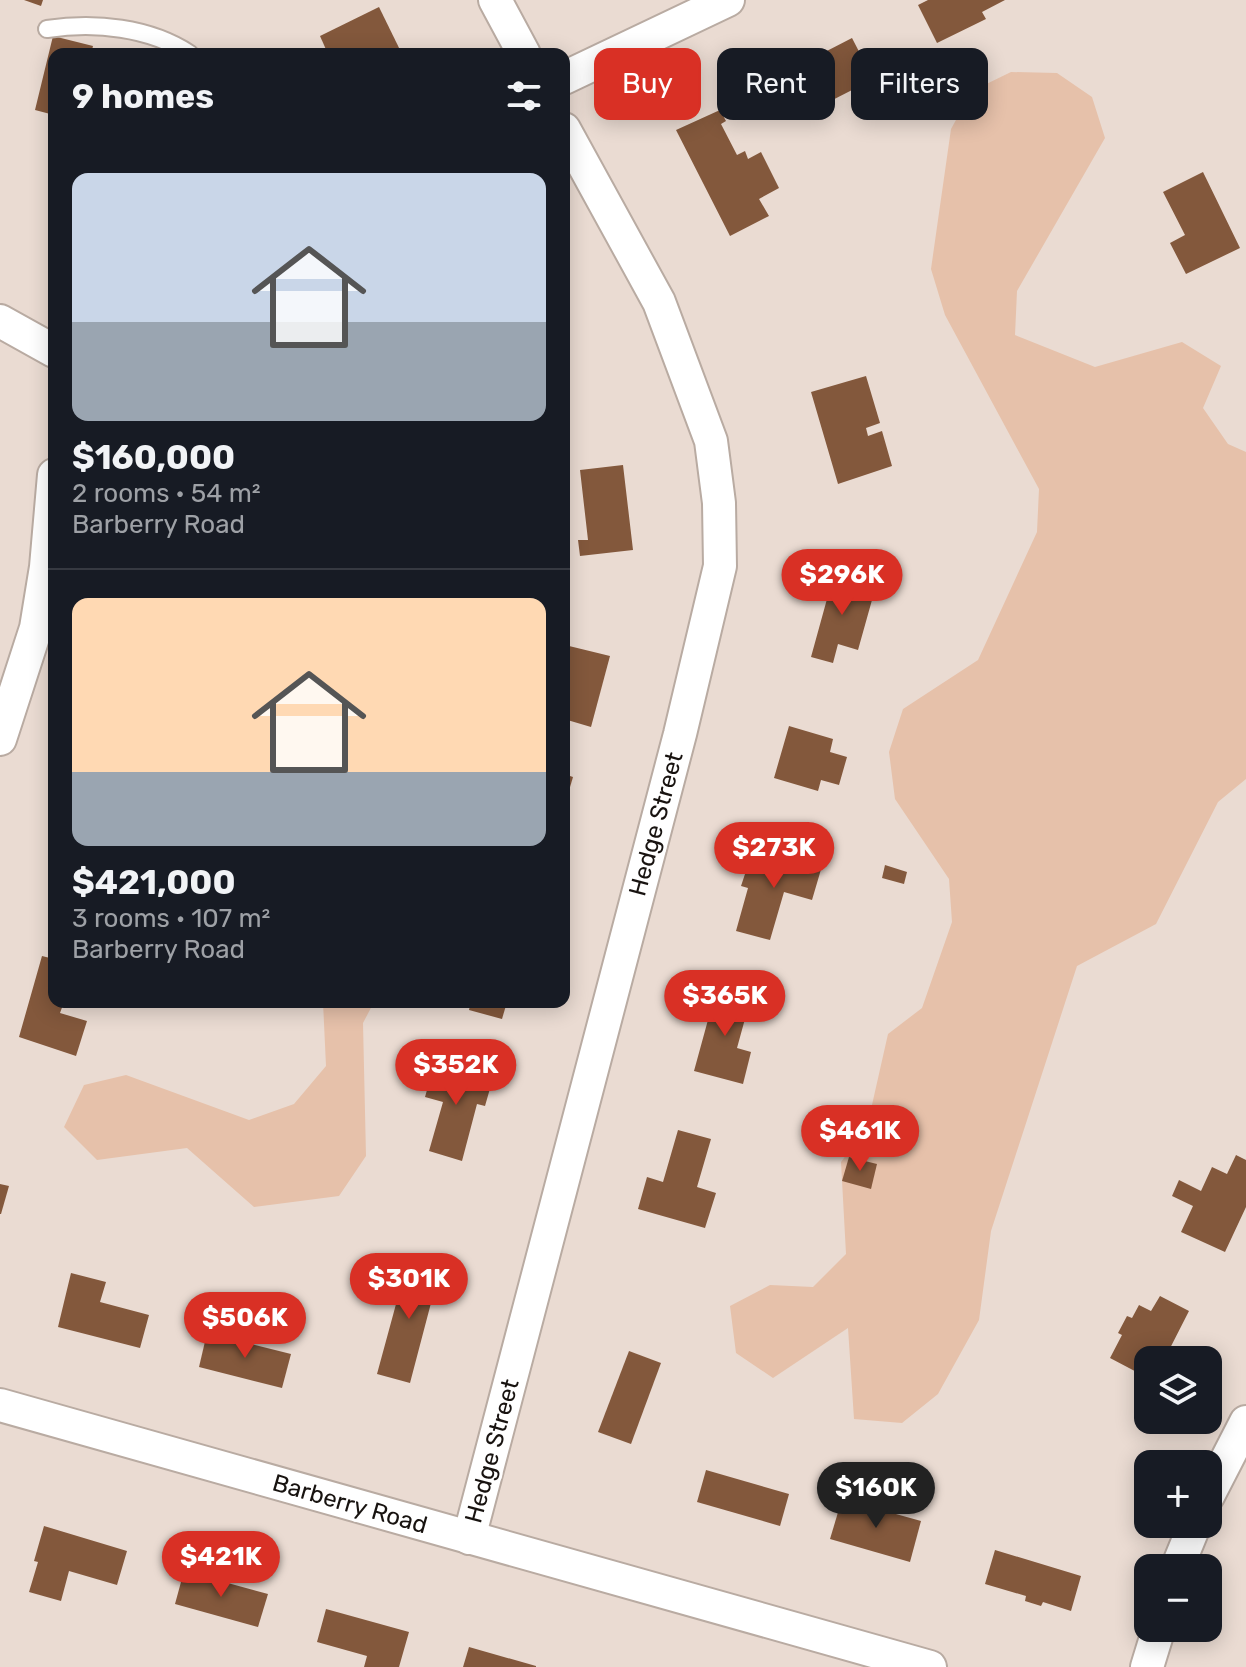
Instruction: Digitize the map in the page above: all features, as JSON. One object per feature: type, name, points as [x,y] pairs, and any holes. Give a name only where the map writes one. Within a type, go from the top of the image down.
[{"type":"street","points":[[495,0],[521,48]]},
{"type":"street","points":[[570,75],[728,0]]},
{"type":"street","name":"Hedge Street","points":[[469,1538],[680,734],[720,566],[719,503],[711,441],[659,302],[570,140]]},
{"type":"street","points":[[0,321],[48,348]]},
{"type":"street","points":[[0,739],[36,628],[48,544]]},
{"type":"street","name":"Barberry Road","points":[[0,1405],[930,1667]]},
{"type":"street","points":[[1222,1469],[1246,1422]]},
{"type":"street","points":[[1147,1667],[1155,1642]]},
{"type":"lane","points":[[47,29],[76,25],[151,34],[178,48]]},
{"type":"shaded area","points":[[1011,72],[1057,73],[1092,97],[1105,138],[1017,291],[1015,335],[1095,367],[1182,342],[1221,366],[1203,408],[1228,444],[1246,452],[1246,779],[1218,802],[1156,924],[1077,966],[991,1231],[979,1320],[938,1394],[902,1423],[854,1419],[848,1328],[773,1378],[736,1353],[730,1306],[770,1285],[813,1287],[846,1254],[841,1162],[867,1127],[888,1034],[922,1008],[952,922],[949,879],[895,799],[889,752],[903,709],[978,660],[1037,532],[1039,489],[945,315],[931,269],[951,129],[956,120],[988,120],[988,83]]},
{"type":"shaded area","points":[[323,1008],[371,1008],[363,1023],[366,1156],[339,1196],[254,1207],[187,1148],[97,1160],[64,1127],[84,1085],[126,1075],[249,1120],[294,1104],[326,1066]]},
{"type":"building","points":[[24,0],[43,0],[41,6]]},
{"type":"building","points":[[928,0],[1005,0],[982,12],[986,19],[937,43],[918,5]]},
{"type":"building","points":[[379,7],[399,48],[325,48],[320,36]]},
{"type":"building","points":[[53,36],[93,46],[92,48],[50,48]]},
{"type":"building","points":[[852,38],[857,48],[851,48],[851,91],[835,99],[835,48]]},
{"type":"building","points":[[48,57],[48,113],[35,110]]},
{"type":"building","points":[[717,111],[717,120],[726,121],[721,124],[737,155],[745,151],[748,159],[761,152],[779,188],[759,199],[769,216],[730,236],[676,130]]},
{"type":"building","points":[[1203,172],[1240,248],[1186,274],[1170,243],[1185,235],[1163,192]]},
{"type":"building","points":[[866,376],[880,423],[866,428],[868,436],[882,431],[892,466],[838,484],[811,392]]},
{"type":"building","points":[[623,465],[633,550],[580,556],[578,540],[588,540],[580,470]]},
{"type":"building","points":[[835,570],[866,579],[861,597],[872,600],[858,650],[838,644],[833,663],[811,657]]},
{"type":"building","points":[[570,646],[610,656],[591,727],[570,721]]},
{"type":"building","points":[[789,726],[833,739],[830,752],[847,757],[839,785],[821,780],[818,791],[774,778]]},
{"type":"building","points":[[759,848],[822,866],[812,900],[784,892],[770,940],[736,931],[748,888],[741,886],[746,871],[752,873]]},
{"type":"building","points":[[885,865],[907,872],[904,884],[882,878]]},
{"type":"building","points":[[42,956],[48,958],[48,1008],[62,1008],[60,1013],[87,1021],[76,1056],[19,1037]]},
{"type":"building","points":[[717,987],[751,997],[737,1048],[751,1052],[743,1084],[694,1071]]},
{"type":"building","points":[[470,1008],[505,1008],[502,1019]]},
{"type":"building","points":[[435,1062],[493,1078],[485,1106],[477,1104],[462,1161],[429,1151],[443,1102],[425,1097]]},
{"type":"building","points":[[853,1111],[887,1123],[881,1140],[847,1129]]},
{"type":"building","points":[[678,1130],[711,1139],[697,1187],[716,1193],[705,1228],[638,1209],[647,1177],[663,1182]]},
{"type":"building","points":[[1236,1155],[1246,1160],[1246,1207],[1225,1252],[1181,1232],[1193,1206],[1172,1196],[1179,1180],[1201,1191],[1212,1167],[1227,1174]]},
{"type":"building","points":[[849,1157],[877,1164],[871,1189],[842,1181]]},
{"type":"building","points":[[0,1184],[9,1186],[1,1214],[0,1214]]},
{"type":"building","points":[[408,1260],[441,1270],[435,1292],[440,1293],[437,1304],[431,1303],[410,1383],[377,1374]]},
{"type":"building","points":[[71,1273],[106,1282],[100,1302],[149,1315],[140,1348],[58,1327]]},
{"type":"building","points":[[1160,1296],[1189,1311],[1171,1346],[1134,1346],[1134,1371],[1110,1358],[1122,1335],[1118,1333],[1127,1316],[1132,1318],[1139,1305],[1151,1311]]},
{"type":"building","points":[[207,1333],[291,1354],[282,1388],[199,1367]]},
{"type":"building","points":[[629,1351],[661,1363],[631,1444],[598,1432]]},
{"type":"building","points":[[706,1470],[789,1494],[780,1526],[697,1502]]},
{"type":"building","points":[[842,1499],[921,1521],[910,1562],[830,1539]]},
{"type":"building","points":[[44,1526],[127,1551],[117,1585],[69,1571],[61,1601],[29,1592]]},
{"type":"building","points":[[995,1550],[1081,1576],[1071,1611],[1043,1602],[1041,1606],[1025,1601],[1026,1596],[985,1584]]},
{"type":"building","points":[[184,1571],[268,1594],[258,1627],[175,1604]]},
{"type":"building","points":[[326,1609],[409,1632],[399,1667],[364,1667],[367,1656],[317,1642]]},
{"type":"building","points":[[469,1647],[536,1666],[536,1667],[463,1667]]}]
